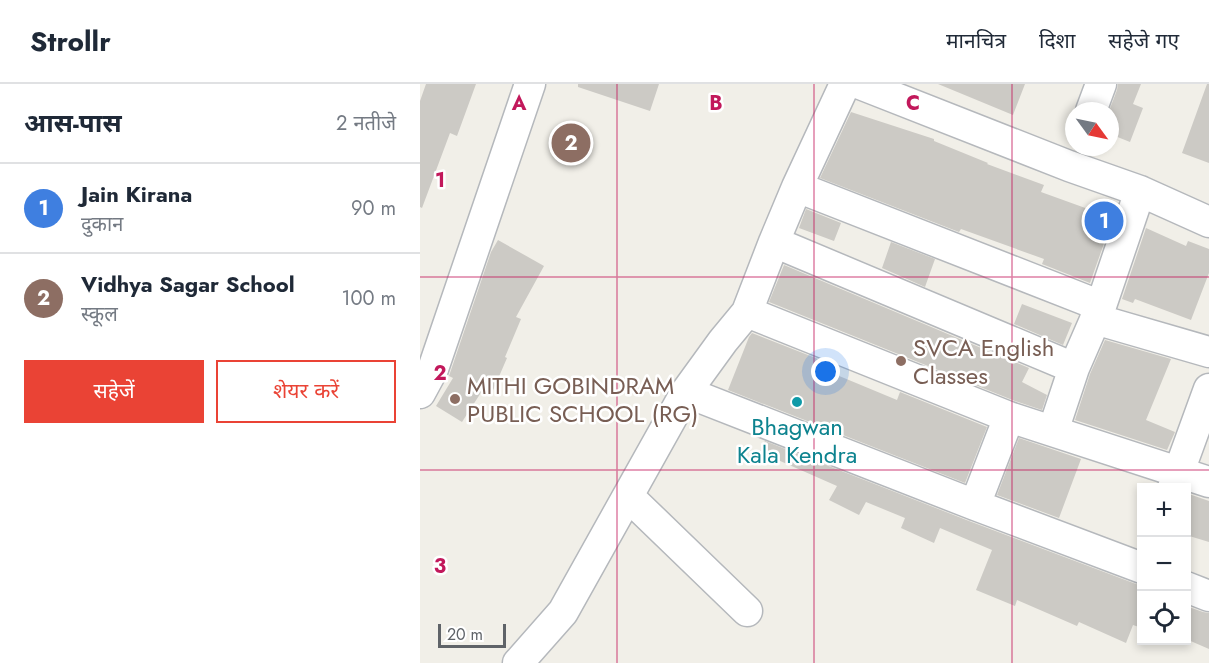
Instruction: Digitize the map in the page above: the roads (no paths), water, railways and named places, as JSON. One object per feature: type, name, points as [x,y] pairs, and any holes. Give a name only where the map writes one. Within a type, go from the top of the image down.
[{"type":"street","points":[[420,393],[433,369],[530,84]]},
{"type":"street","points":[[518,663],[563,612],[686,392],[747,312],[797,187],[844,84]]},
{"type":"street","points":[[860,84],[1065,153]]},
{"type":"street","points":[[1094,102],[1101,84]]},
{"type":"street","points":[[1073,156],[1140,191],[1209,222]]},
{"type":"street","points":[[797,187],[1098,312],[1209,352]]},
{"type":"street","points":[[1053,431],[1140,191]]},
{"type":"street","points":[[774,242],[1074,368]]},
{"type":"street","points":[[747,312],[1009,417],[1053,431],[1176,480],[1209,483]]},
{"type":"street","points":[[1176,480],[1209,389]]},
{"type":"street","points":[[686,392],[1137,566]]},
{"type":"street","points":[[975,505],[1009,417]]},
{"type":"street","points":[[628,496],[747,611]]},
{"type":"street","points":[[1191,589],[1209,596]]},
{"type":"place","name":"Vidhya Sagar School","points":[[571,143]]},
{"type":"place","name":"Jain Kirana","points":[[1104,221]]},
{"type":"place","name":"SVCA English Classes","points":[[901,361]]},
{"type":"place","name":"MITHI GOBINDRAM PUBLIC SCHOOL (RG)","points":[[455,399]]},
{"type":"place","name":"Bhagwan Kala Kendra","points":[[797,402]]}]
